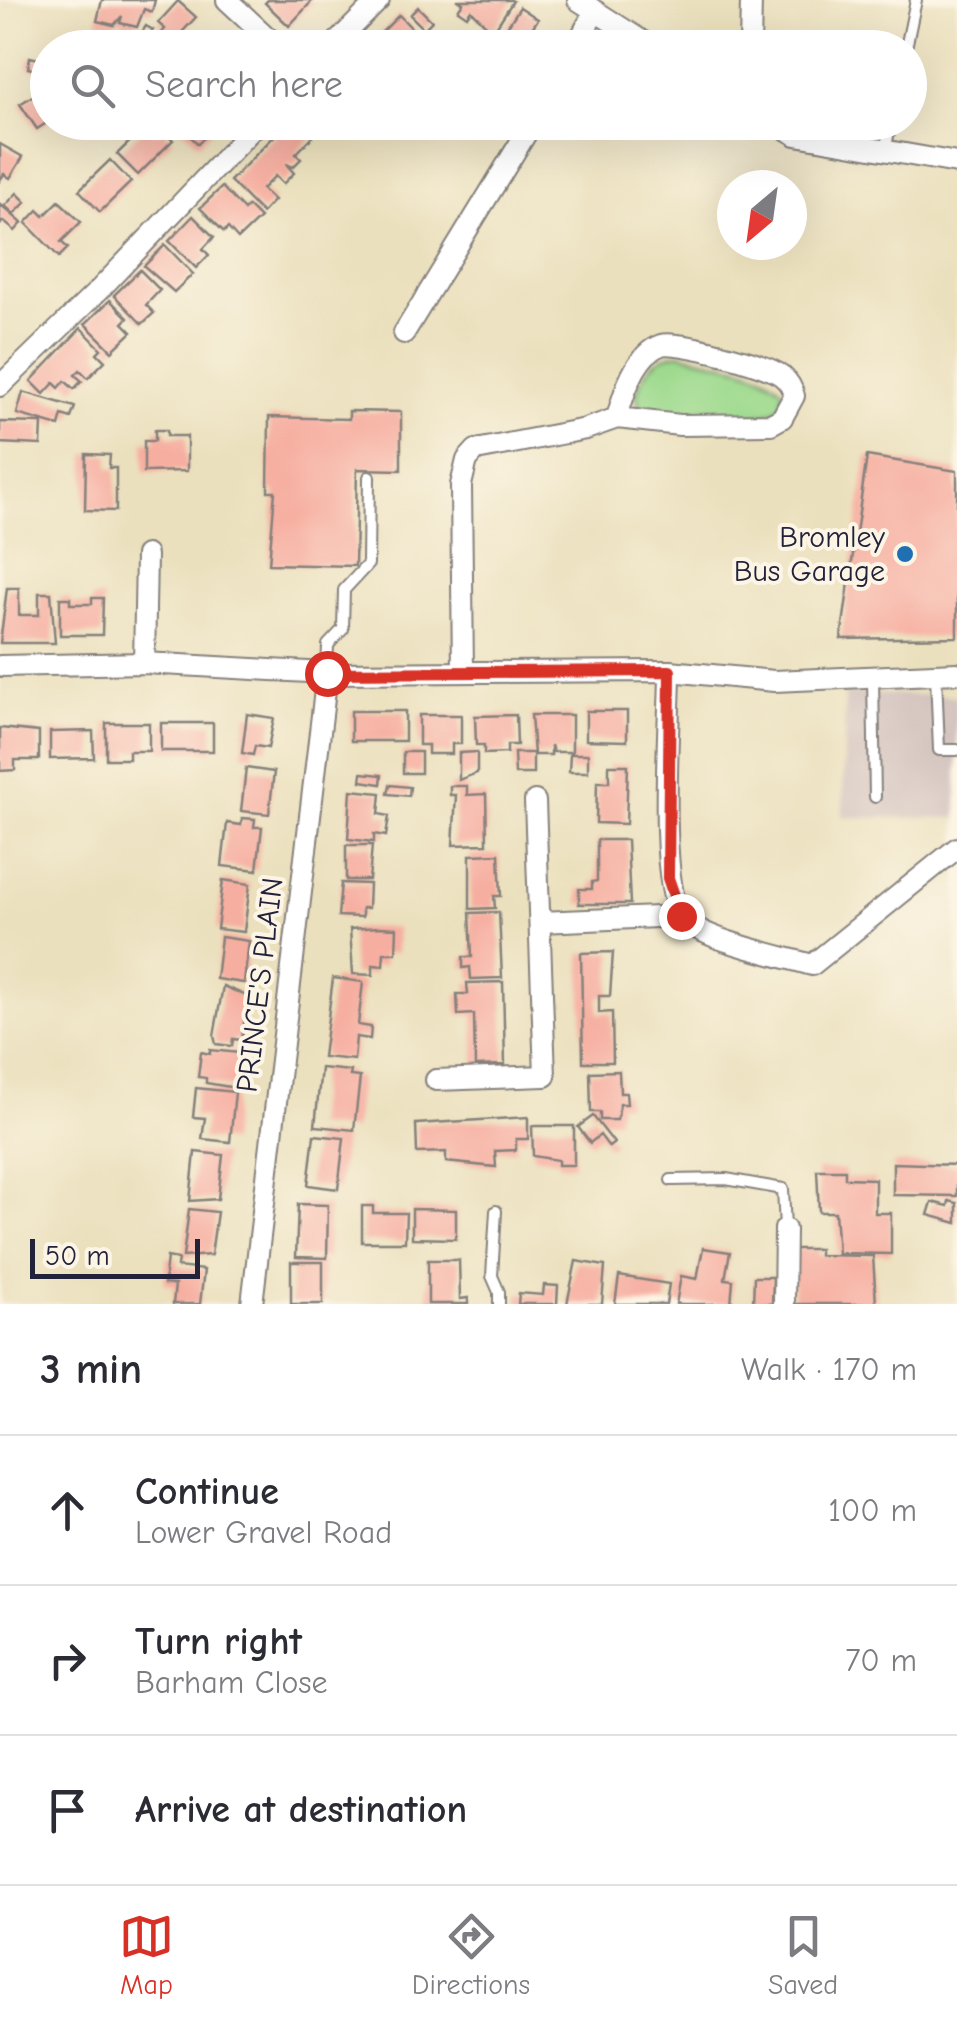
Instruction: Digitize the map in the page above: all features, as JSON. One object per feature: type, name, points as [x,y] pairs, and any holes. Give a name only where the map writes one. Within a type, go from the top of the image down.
[{"type":"street","points":[[226,0],[259,30]]},
{"type":"street","points":[[350,30],[379,0]]},
{"type":"street","points":[[750,30],[751,0]]},
{"type":"street","points":[[579,30],[586,5],[625,30]]},
{"type":"street","points":[[0,386],[101,288],[242,140]]},
{"type":"street","points":[[404,334],[522,140]]},
{"type":"street","points":[[818,140],[957,162]]},
{"type":"street","points":[[463,672],[461,485],[467,460],[476,450],[586,429],[617,418],[680,425],[771,424],[782,418],[794,396],[791,386],[771,369],[680,344],[660,345],[644,356],[617,418]]},
{"type":"street","points":[[144,663],[146,555]]},
{"type":"street","points":[[0,666],[144,663],[327,673],[670,671],[774,681],[947,674]]},
{"type":"street","points":[[670,671],[668,878],[681,916],[699,930],[812,965],[957,848]]},
{"type":"street","name":"PRINCE'S PLAIN","points":[[252,1304],[327,673]]},
{"type":"street","points":[[436,1080],[546,1076],[536,800]]},
{"type":"street","points":[[540,922],[681,916]]},
{"type":"street","points":[[784,1304],[785,1230]]},
{"type":"lane","points":[[910,30],[916,0]]},
{"type":"lane","points":[[885,152],[887,140]]},
{"type":"lane","points":[[327,673],[328,645],[343,629],[344,590],[368,564],[369,476]]},
{"type":"lane","points":[[947,674],[937,698],[939,750],[957,750]]},
{"type":"lane","points":[[873,678],[875,796]]},
{"type":"lane","points":[[671,1180],[726,1179],[783,1189],[785,1230]]},
{"type":"lane","points":[[496,1212],[492,1276],[500,1292],[499,1304]]},
{"type":"shaded area","points":[[845,693],[957,696],[957,818],[843,817]]},
{"type":"green space","points":[[679,353],[734,366],[773,381],[783,390],[781,407],[768,413],[733,417],[641,410],[636,395],[646,373],[656,362]]},
{"type":"building","points":[[102,0],[155,0],[152,12],[144,9],[137,27],[120,23],[122,16],[114,25],[97,21]]},
{"type":"building","points":[[313,0],[289,26],[265,3]]},
{"type":"building","points":[[457,0],[513,1],[494,30],[471,10],[467,16],[458,10],[463,3]]},
{"type":"building","points":[[178,1],[196,17],[184,30],[164,30],[158,23]]},
{"type":"building","points":[[418,7],[432,21],[424,29],[410,15]]},
{"type":"building","points":[[520,7],[538,19],[531,30],[505,30]]},
{"type":"building","points":[[399,15],[413,30],[384,30]]},
{"type":"building","points":[[30,98],[30,119],[20,104]]},
{"type":"building","points":[[131,140],[173,140],[138,175],[117,154]]},
{"type":"building","points":[[270,140],[309,140],[296,154],[301,159],[293,167],[286,164],[294,173],[283,184],[275,176],[262,189],[274,200],[262,213],[230,181]]},
{"type":"building","points":[[0,144],[23,157],[10,178],[4,174],[0,180]]},
{"type":"building","points":[[110,160],[131,182],[100,212],[79,190]]},
{"type":"building","points":[[222,187],[244,210],[248,206],[260,218],[238,239],[228,228],[224,232],[200,208]]},
{"type":"building","points":[[17,193],[26,202],[14,214],[5,206]]},
{"type":"building","points":[[59,201],[81,222],[61,242],[68,248],[59,257],[26,223],[38,210],[44,216]]},
{"type":"building","points":[[0,204],[22,223],[15,231],[3,221],[0,225]]},
{"type":"building","points":[[193,216],[214,237],[203,249],[209,255],[196,268],[169,241]]},
{"type":"building","points":[[165,245],[193,274],[174,292],[144,266]]},
{"type":"building","points":[[140,270],[160,290],[146,305],[154,313],[142,324],[114,295]]},
{"type":"building","points":[[110,300],[128,318],[123,323],[132,332],[112,351],[85,324]]},
{"type":"building","points":[[81,328],[101,349],[97,353],[105,361],[88,378],[80,370],[75,375],[82,381],[74,389],[65,381],[59,388],[54,383],[44,394],[31,381]]},
{"type":"building","points":[[23,392],[75,407],[71,418],[62,415],[59,426],[17,414]]},
{"type":"building","points":[[349,411],[401,412],[401,470],[357,469],[355,566],[269,564],[275,491],[268,491],[269,417],[349,419]]},
{"type":"building","points":[[0,422],[42,423],[41,445],[0,443]]},
{"type":"building","points":[[155,430],[167,430],[167,436],[187,436],[187,471],[144,472],[144,441],[155,441]]},
{"type":"building","points":[[86,454],[110,455],[109,468],[116,468],[116,511],[85,510]]},
{"type":"building","name":"Bromley Bus Garage","points":[[867,456],[957,471],[957,637],[841,639]]},
{"type":"building","points":[[7,588],[19,588],[19,615],[39,615],[39,593],[51,593],[55,643],[0,643]]},
{"type":"building","points":[[60,598],[70,598],[70,604],[92,604],[92,598],[103,598],[102,635],[60,635]]},
{"type":"building","points":[[351,711],[405,711],[405,741],[351,741]]},
{"type":"building","points":[[586,711],[627,711],[627,741],[586,740]]},
{"type":"building","points":[[247,714],[274,718],[268,748],[255,746],[253,755],[242,753]]},
{"type":"building","points":[[419,715],[461,715],[461,744],[452,744],[452,754],[428,754],[428,745],[419,745]]},
{"type":"building","points":[[516,715],[517,745],[507,745],[507,753],[484,754],[484,745],[476,745],[475,716]]},
{"type":"building","points":[[531,715],[572,715],[572,752],[553,752],[551,745],[551,755],[534,755]]},
{"type":"building","points":[[106,723],[149,723],[149,751],[129,751],[129,759],[106,759]]},
{"type":"building","points":[[161,723],[213,723],[213,751],[161,751]]},
{"type":"building","points":[[0,728],[39,732],[39,760],[15,760],[15,770],[0,771]]},
{"type":"building","points":[[93,731],[94,758],[50,759],[50,732]]},
{"type":"building","points":[[403,752],[421,752],[421,773],[403,773]]},
{"type":"building","points":[[477,752],[477,773],[459,780],[459,753]]},
{"type":"building","points":[[514,753],[533,753],[533,774],[515,774]]},
{"type":"building","points":[[570,754],[588,754],[588,772],[569,772]]},
{"type":"building","points":[[609,765],[628,765],[626,824],[596,823],[597,782],[609,782]]},
{"type":"building","points":[[246,768],[274,772],[269,814],[241,811]]},
{"type":"building","points":[[362,773],[382,775],[381,784],[361,781]]},
{"type":"building","points":[[390,785],[410,787],[409,796],[388,794]]},
{"type":"building","points":[[450,786],[467,786],[467,795],[486,794],[487,844],[453,845],[456,795],[450,795]]},
{"type":"building","points":[[351,790],[381,793],[379,814],[389,816],[386,836],[374,834],[374,842],[348,839]]},
{"type":"building","points":[[242,818],[255,819],[254,827],[262,827],[257,870],[222,866],[227,823],[241,825]]},
{"type":"building","points":[[597,840],[627,840],[630,904],[579,904],[579,889],[592,889],[592,882],[597,881]]},
{"type":"building","points":[[346,845],[372,845],[369,880],[346,880]]},
{"type":"building","points":[[499,854],[501,896],[494,896],[495,908],[470,909],[470,855]]},
{"type":"building","points":[[223,880],[250,884],[244,932],[217,929]]},
{"type":"building","points":[[341,883],[369,884],[368,908],[362,908],[362,917],[338,916]]},
{"type":"building","points":[[499,912],[502,978],[471,979],[470,967],[463,968],[463,957],[472,957],[470,913]]},
{"type":"building","points":[[397,928],[396,953],[384,953],[383,966],[373,965],[373,975],[353,974],[350,929]]},
{"type":"building","points":[[221,937],[249,941],[244,983],[216,979]]},
{"type":"building","points":[[613,952],[610,996],[599,996],[599,1013],[612,1012],[613,1062],[583,1062],[581,953]]},
{"type":"building","points":[[333,978],[363,982],[358,1025],[371,1027],[370,1039],[356,1037],[354,1060],[323,1057]]},
{"type":"building","points":[[503,982],[505,1065],[475,1066],[474,1014],[458,1015],[457,994],[468,994],[467,983]]},
{"type":"building","points":[[223,986],[247,996],[242,1040],[233,1039],[232,1046],[216,1044],[214,1036]]},
{"type":"building","points":[[210,1050],[240,1053],[236,1088],[206,1083],[206,1078],[198,1077],[201,1052],[210,1054]]},
{"type":"building","points":[[321,1068],[351,1071],[350,1076],[360,1077],[354,1130],[315,1126]]},
{"type":"building","points":[[619,1071],[620,1093],[626,1093],[627,1104],[620,1104],[617,1120],[600,1120],[600,1112],[591,1112],[590,1072]]},
{"type":"building","points":[[196,1088],[235,1092],[230,1142],[202,1139],[205,1118],[193,1117]]},
{"type":"building","points":[[593,1116],[614,1143],[609,1147],[600,1135],[590,1143],[578,1127]]},
{"type":"building","points":[[528,1117],[528,1139],[516,1139],[516,1150],[495,1151],[496,1167],[446,1162],[446,1152],[417,1153],[416,1124]]},
{"type":"building","points":[[532,1126],[574,1126],[574,1165],[558,1165],[558,1160],[533,1156]]},
{"type":"building","points":[[314,1135],[344,1138],[338,1189],[308,1185]]},
{"type":"building","points":[[195,1152],[223,1155],[218,1199],[190,1201]]},
{"type":"building","points":[[893,1163],[957,1165],[957,1196],[893,1195]]},
{"type":"building","points":[[817,1170],[845,1170],[845,1178],[875,1179],[875,1213],[891,1213],[891,1254],[838,1253],[835,1212],[819,1212]]},
{"type":"building","points":[[949,1201],[957,1203],[957,1223],[928,1215],[932,1202],[948,1206]]},
{"type":"building","points":[[298,1204],[328,1205],[327,1258],[296,1257]]},
{"type":"building","points":[[362,1206],[373,1206],[373,1213],[406,1213],[405,1242],[362,1242]]},
{"type":"building","points":[[189,1209],[217,1212],[211,1255],[183,1257]]},
{"type":"building","points":[[412,1209],[456,1210],[456,1239],[412,1238]]},
{"type":"building","points":[[703,1248],[730,1252],[725,1279],[733,1280],[731,1304],[676,1304],[681,1276],[697,1279]]},
{"type":"building","points":[[794,1249],[819,1249],[819,1255],[873,1256],[876,1304],[793,1304]]},
{"type":"building","points":[[167,1257],[178,1259],[177,1267],[204,1270],[200,1304],[173,1304],[175,1285],[164,1284]]},
{"type":"building","points":[[428,1260],[459,1260],[460,1299],[468,1298],[468,1304],[428,1304]]},
{"type":"building","points":[[576,1261],[605,1266],[602,1304],[567,1304]]},
{"type":"building","points":[[291,1262],[323,1262],[323,1304],[291,1304]]},
{"type":"building","points":[[619,1276],[669,1284],[666,1304],[615,1304]]},
{"type":"building","points":[[754,1277],[773,1277],[772,1304],[753,1304]]},
{"type":"building","points":[[544,1285],[558,1286],[557,1304],[518,1304],[519,1293],[543,1295]]},
{"type":"place","name":"Bromley Bus Garage","points":[[905,554]]},
{"type":"route","points":[[327,673],[670,671],[668,878],[681,916]]}]
